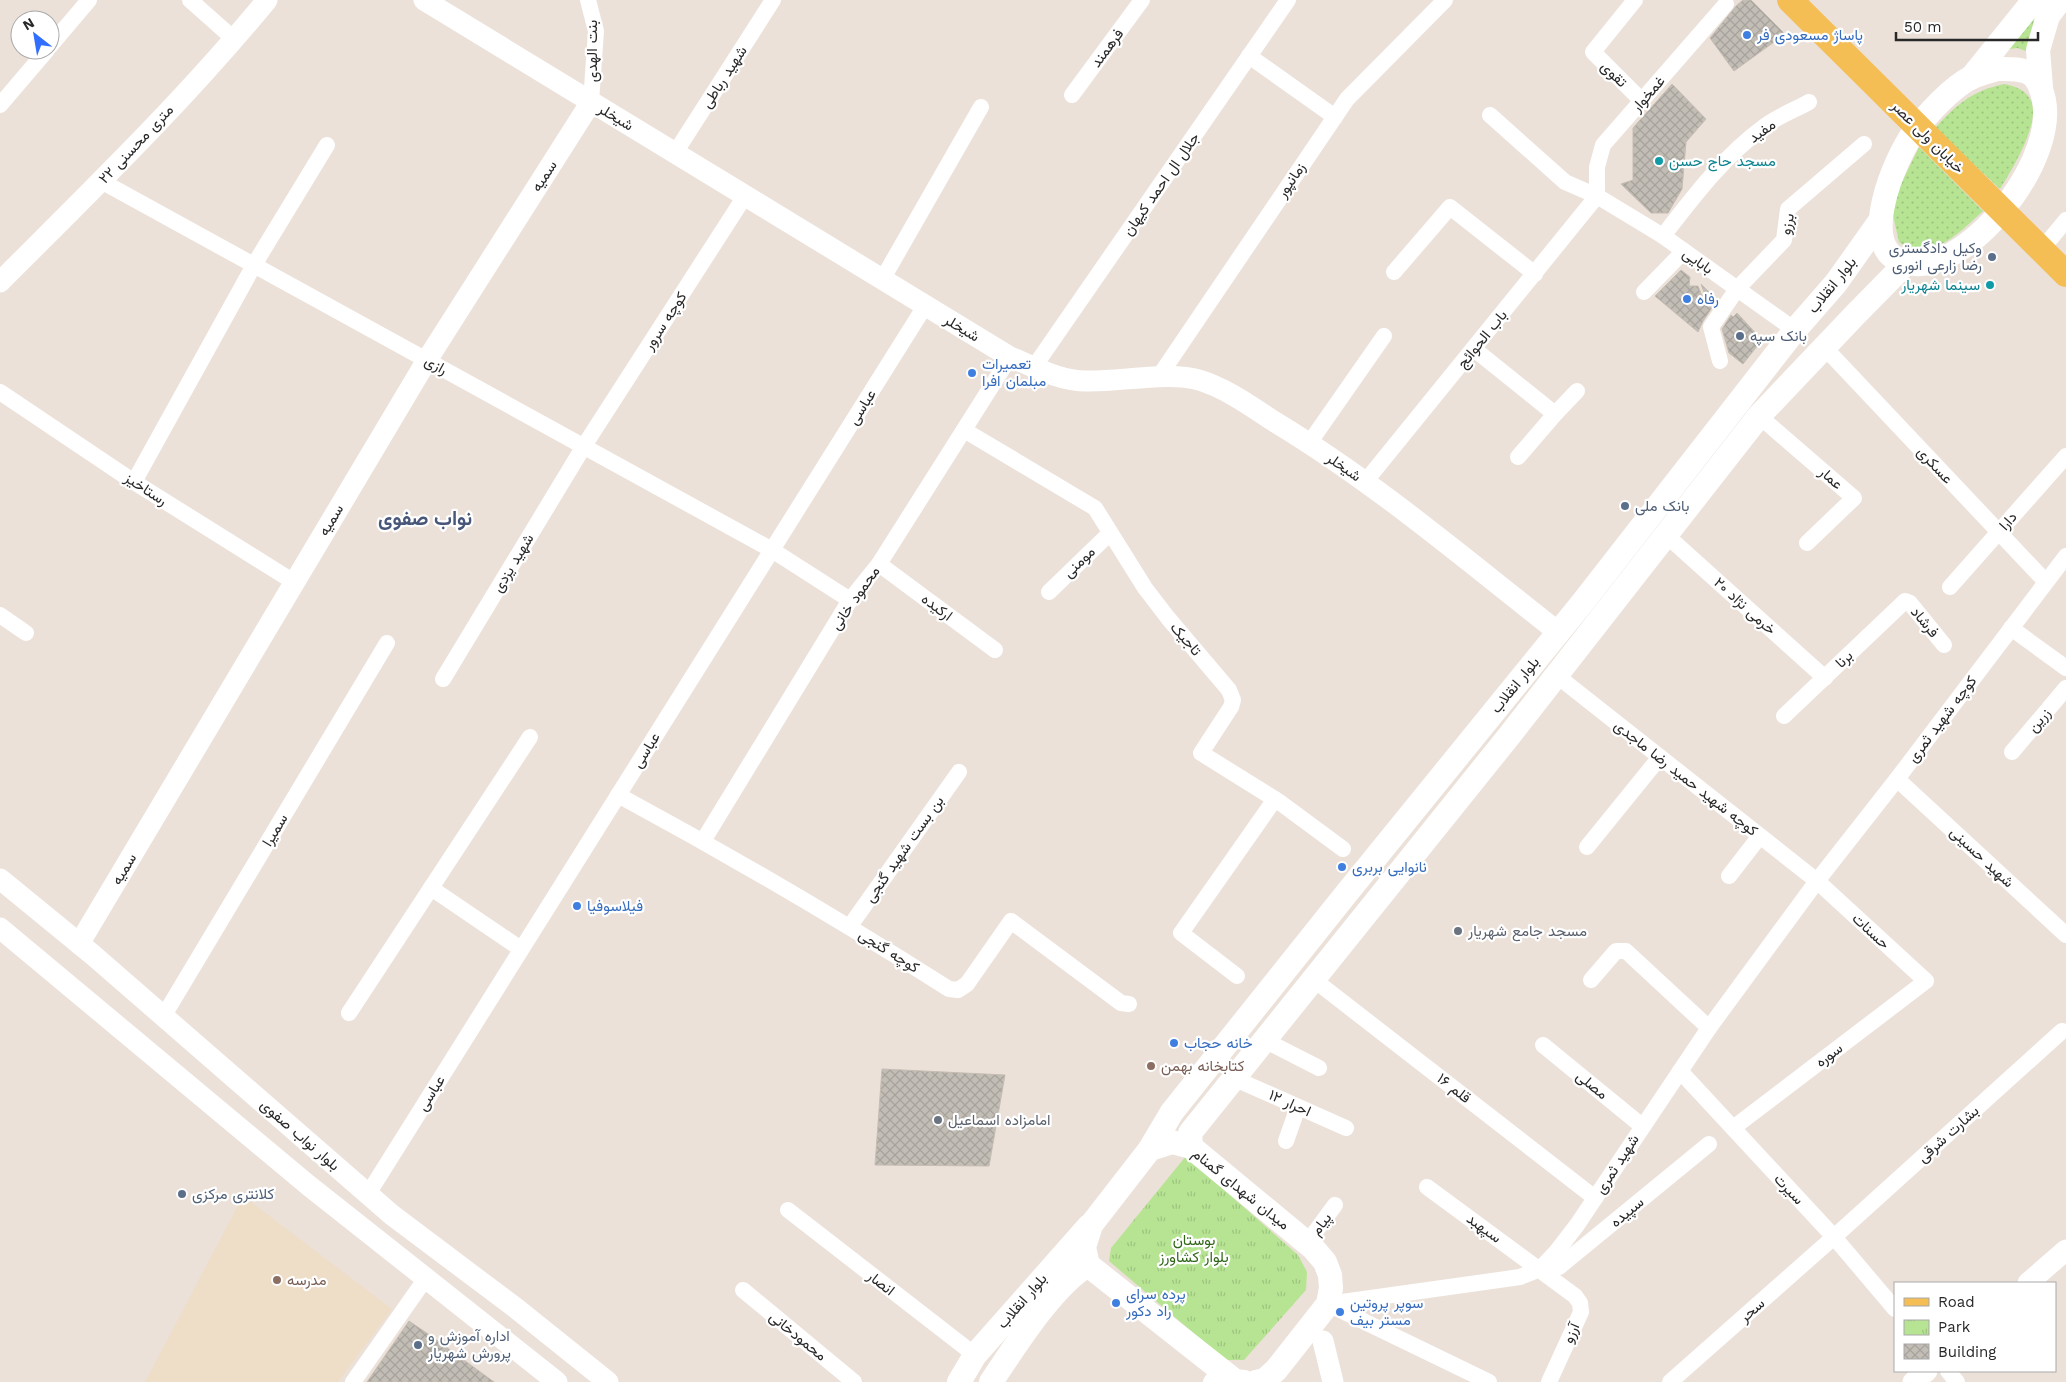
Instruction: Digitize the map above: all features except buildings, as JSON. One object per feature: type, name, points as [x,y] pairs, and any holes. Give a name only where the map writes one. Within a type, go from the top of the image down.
[{"type":"main road","name":"خیابان ولی عصر","points":[[1790,0],[2066,274]]},
{"type":"main road","points":[[2034,0],[1971,78],[1944,99],[1918,128],[1894,169],[1880,221],[1885,248],[1890,256],[1906,263],[1922,265],[1940,260],[1955,252],[1985,228],[2017,191],[2043,136],[2046,114],[2041,87],[2038,50],[2048,16],[2060,0]]},
{"type":"main road","points":[[1971,78],[1997,69],[2017,70],[2031,74],[2041,87]]},
{"type":"main road","name":"بلوار انقلاب","points":[[1150,1149],[1172,1112],[1558,632],[1795,330],[1836,283],[1880,221]]},
{"type":"main road","name":"بلوار انقلاب","points":[[1191,1147],[1190,1132],[1426,840],[1759,416],[1825,348],[1852,317],[1906,263]]},
{"type":"main road","points":[[1403,823],[1426,840]]},
{"type":"main road","name":"میدان شهدای گمنام","points":[[1150,1149],[1172,1142],[1191,1147],[1307,1243],[1325,1262],[1330,1275],[1331,1288],[1322,1321]]},
{"type":"main road","points":[[1150,1149],[1091,1225],[1084,1247],[1088,1265],[1234,1380],[1265,1380],[1322,1321]]},
{"type":"main road","name":"بلوار انقلاب","points":[[959,1382],[975,1355],[1091,1225]]},
{"type":"main road","name":"بلوار انقلاب","points":[[991,1382],[1016,1344],[1052,1298],[1075,1272],[1088,1265]]},
{"type":"street","points":[[60,34],[89,0]]},
{"type":"street","points":[[190,0],[235,40]]},
{"type":"street","name":"۲۲ متری محسنی","points":[[0,282],[101,181],[235,40],[267,0]]},
{"type":"street","name":"شیخلر","points":[[424,0],[1010,358],[1060,378],[1085,381],[1176,377],[1199,380],[1232,395],[1310,442],[1365,482],[1558,632]]},
{"type":"street","name":"بنت الهدی","points":[[588,0],[596,31],[591,102]]},
{"type":"street","name":"شهید رباطی","points":[[676,153],[773,0]]},
{"type":"street","name":"فرهمند","points":[[1072,95],[1142,0]]},
{"type":"street","name":"جلال ال احمد کیهان","points":[[1034,367],[1288,0]]},
{"type":"street","name":"زمانپور","points":[[1158,378],[1347,99],[1446,0]]},
{"type":"street","name":"تقوی","points":[[1635,0],[1592,52],[1642,101]]},
{"type":"street","name":"غمخوار","points":[[1597,196],[1597,167],[1603,145],[1726,4]]},
{"type":"street","points":[[1249,56],[1335,116]]},
{"type":"street","points":[[0,105],[38,60]]},
{"type":"street","name":"سمیه","points":[[79,944],[427,360],[591,102]]},
{"type":"street","name":"مفید","points":[[1663,236],[1700,187],[1730,156],[1766,125],[1809,102]]},
{"type":"street","points":[[882,280],[980,107]]},
{"type":"street","name":"بابایی","points":[[1490,115],[1565,182],[1597,196],[1663,236],[1795,330]]},
{"type":"street","name":"برزو","points":[[1720,362],[1711,327],[1737,289],[1784,240],[1788,209],[1864,144]]},
{"type":"street","points":[[134,482],[254,266],[327,145]]},
{"type":"street","name":"رازی","points":[[101,181],[772,550],[850,600]]},
{"type":"street","name":"کوچه سرور","points":[[584,446],[745,196]]},
{"type":"street","name":"باب الحوائج","points":[[1365,482],[1597,196]]},
{"type":"street","points":[[1394,272],[1450,207],[1535,274]]},
{"type":"street","points":[[2042,250],[2066,220]]},
{"type":"street","points":[[1644,292],[1684,251]]},
{"type":"street","name":"عباسی","points":[[368,1194],[925,306]]},
{"type":"street","points":[[1310,442],[1384,336]]},
{"type":"street","name":"عسکری","points":[[1825,348],[2046,582]]},
{"type":"street","points":[[1474,349],[1555,414]]},
{"type":"street","name":"محمود خانی","points":[[703,841],[850,600],[879,564],[1010,358]]},
{"type":"street","name":"رستاخیز","points":[[0,392],[134,482],[294,582]]},
{"type":"street","points":[[1518,457],[1555,414],[1577,392]]},
{"type":"street","name":"عمار","points":[[1759,416],[1854,498],[1807,543]]},
{"type":"street","name":"تاجیک","points":[[964,430],[1095,508],[1145,588],[1168,618],[1230,690],[1233,700],[1231,707],[1201,753],[1275,799],[1343,849]]},
{"type":"street","name":"شهید یزدی","points":[[443,679],[584,446]]},
{"type":"street","name":"دارا","points":[[1950,587],[2066,456]]},
{"type":"street","name":"مومنی","points":[[1049,592],[1110,533]]},
{"type":"street","name":"خرمی نژاد ۲۰","points":[[1666,535],[1825,678]]},
{"type":"street","name":"کوچه شهید ثمری","points":[[1817,881],[2066,556]]},
{"type":"street","name":"ارکیده","points":[[879,564],[995,650]]},
{"type":"street","name":"برنا","points":[[1784,716],[1905,601]]},
{"type":"street","name":"فرشاد","points":[[1905,601],[1910,603],[1944,645]]},
{"type":"street","points":[[0,615],[26,633]]},
{"type":"street","points":[[2011,628],[2066,668]]},
{"type":"street","name":"سمیرا","points":[[163,1017],[387,643]]},
{"type":"street","name":"کوچه شهید حمید رضا ماجدی","points":[[1556,675],[1817,881]]},
{"type":"street","name":"زرین","points":[[2012,752],[2066,688]]},
{"type":"street","points":[[349,1013],[530,737]]},
{"type":"street","points":[[1587,847],[1660,757]]},
{"type":"street","name":"بن بست شهید گنجی","points":[[850,926],[959,772]]},
{"type":"street","name":"شهید حسینی","points":[[1897,779],[2066,935]]},
{"type":"street","name":"کوچه گنجی","points":[[618,795],[703,841],[850,926],[949,988],[958,990],[966,984],[1011,921],[1121,1003],[1129,1004]]},
{"type":"street","points":[[1237,976],[1181,932],[1275,799]]},
{"type":"street","points":[[1729,876],[1760,836]]},
{"type":"street","name":"بلوار نواب صفوی","points":[[0,879],[79,944],[396,1218],[560,1342],[608,1382]]},
{"type":"street","name":"حسنات","points":[[1817,881],[1926,981]]},
{"type":"street","name":"شهید ثمری","points":[[1540,1270],[1562,1244],[1709,1028],[1817,881]]},
{"type":"street","points":[[431,888],[521,949]]},
{"type":"street","points":[[0,928],[308,1185],[557,1382]]},
{"type":"street","points":[[1591,980],[1616,951],[1626,951],[1709,1028]]},
{"type":"street","name":"قلم ۱۶","points":[[1313,979],[1594,1198]]},
{"type":"street","name":"سوره","points":[[1733,1128],[1926,981]]},
{"type":"street","name":"بشارت شرقی","points":[[1834,1238],[2062,1031]]},
{"type":"street","points":[[1264,1040],[1319,1068]]},
{"type":"street","name":"مصلی","points":[[1542,1045],[1642,1126]]},
{"type":"street","name":"سیرت","points":[[1680,1071],[1834,1238],[1894,1308]]},
{"type":"street","name":"احرار ۱۲","points":[[1233,1078],[1346,1128]]},
{"type":"street","points":[[1286,1141],[1298,1107]]},
{"type":"street","name":"سپیده","points":[[1540,1270],[1559,1268],[1709,1144]]},
{"type":"street","name":"سپهبد","points":[[1427,1186],[1540,1270]]},
{"type":"street","name":"پیام","points":[[1307,1243],[1335,1205]]},
{"type":"street","name":"انصار","points":[[788,1210],[975,1355]]},
{"type":"street","name":"سحر","points":[[1670,1382],[1834,1238]]},
{"type":"street","points":[[2029,1282],[2066,1250]]},
{"type":"street","points":[[1322,1321],[1520,1277],[1540,1270]]},
{"type":"street","name":"آرزو","points":[[1540,1270],[1575,1296],[1580,1303],[1581,1312],[1549,1382]]},
{"type":"street","points":[[353,1382],[426,1278]]},
{"type":"street","name":"محمودخانی","points":[[743,1290],[854,1382]]},
{"type":"street","points":[[1322,1321],[1333,1382]]},
{"type":"street","points":[[1322,1321],[1489,1382]]},
{"type":"street","points":[[1913,1382],[1926,1372]]},
{"type":"street","points":[[1949,1372],[1957,1382]]},
{"type":"shaded area","name":"مدرسه","points":[[243,1196],[392,1309],[338,1382],[145,1382]]},
{"type":"green space","points":[[2035,16],[2029,52],[2017,48],[2004,50]]},
{"type":"green space","points":[[2004,84],[2026,93],[2032,105],[2033,116],[2025,143],[2000,189],[1935,128],[1958,105],[1983,90]]},
{"type":"green space","points":[[1919,147],[1983,211],[1955,236],[1933,248],[1922,250],[1911,248],[1899,242],[1892,211],[1898,190]]},
{"type":"green space","name":"بوستان بلوار کشاورز","points":[[1186,1156],[1298,1255],[1307,1272],[1306,1290],[1244,1360],[1225,1360],[1109,1261],[1111,1248]]},
{"type":"place","name":"پاساژ مسعودی فر","points":[[1747,35]]},
{"type":"place","name":"مسجد حاج حسن","points":[[1659,161]]},
{"type":"place","name":"وکیل دادگستری رضا زارعی انوری","points":[[1992,257]]},
{"type":"place","name":"سینما شهریار","points":[[1990,285]]},
{"type":"place","name":"رفاه","points":[[1687,299]]},
{"type":"place","name":"بانک سپه","points":[[1740,336]]},
{"type":"place","name":"تعمیرات مبلمان افرا","points":[[972,373]]},
{"type":"place","name":"بانک ملی","points":[[1625,506]]},
{"type":"place","name":"نانوایی بربری","points":[[1342,867]]},
{"type":"place","name":"فیلاسوفیا","points":[[577,906]]},
{"type":"place","name":"مسجد جامع شهریار","points":[[1458,931]]},
{"type":"place","name":"خانه حجاب","points":[[1174,1043]]},
{"type":"place","name":"کتابخانه بهمن","points":[[1151,1066]]},
{"type":"place","name":"امامزاده اسماعیل","points":[[938,1120]]},
{"type":"place","name":"کلانتری مرکزی","points":[[182,1194]]},
{"type":"place","name":"مدرسه","points":[[277,1280]]},
{"type":"place","name":"پرده سرای راد دکور","points":[[1116,1303]]},
{"type":"place","name":"سوپر پروتین مستر بیف","points":[[1340,1312]]},
{"type":"place","name":"اداره آموزش و پرورش شهریار","points":[[418,1345]]},
{"type":"district","name":"نواب صفوی","points":[[425,518]]}]
